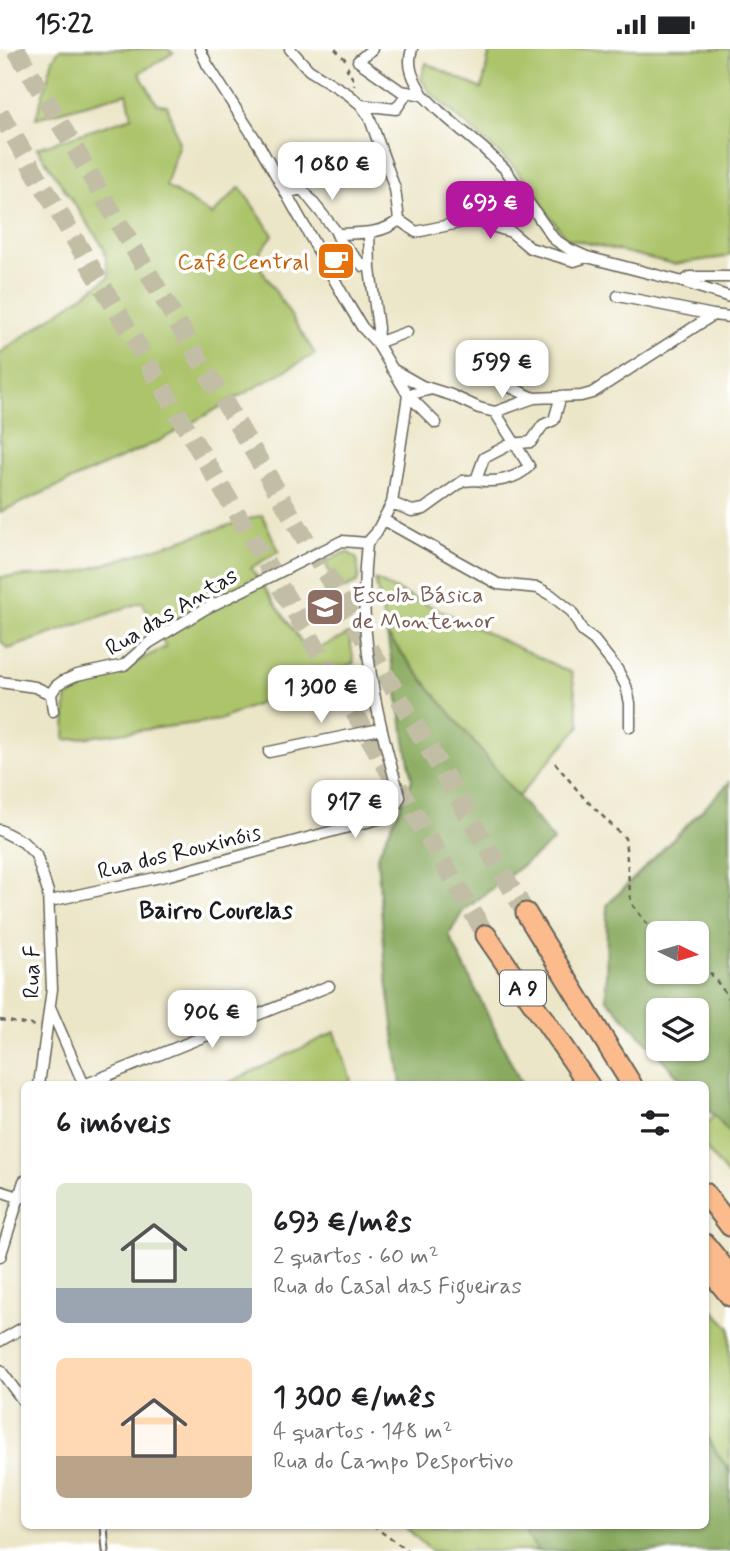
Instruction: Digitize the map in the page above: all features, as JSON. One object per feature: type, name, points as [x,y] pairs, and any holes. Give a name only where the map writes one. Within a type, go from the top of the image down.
[{"type":"highway","name":"A 9","points":[[526,913],[630,1081]]},
{"type":"highway","name":"A 9","points":[[486,935],[586,1081]]},
{"type":"highway","points":[[559,1041],[578,1081]]},
{"type":"highway","points":[[709,1198],[730,1226]]},
{"type":"highway","points":[[709,1249],[730,1275]]},
{"type":"highway","points":[[709,1270],[730,1296]]},
{"type":"street","points":[[200,49],[260,145],[362,327],[377,343],[408,395],[436,423]]},
{"type":"street","points":[[290,49],[309,70],[361,104],[369,117],[396,190],[399,220],[407,228],[416,232],[473,220],[510,232],[530,248],[574,261],[587,257]]},
{"type":"street","points":[[372,49],[358,61],[401,91],[423,95]]},
{"type":"street","points":[[412,49],[410,68],[423,95],[505,169],[554,239],[587,257],[730,297]]},
{"type":"street","points":[[361,104],[396,109],[408,92]]},
{"type":"street","points":[[286,193],[302,189],[340,241],[363,266],[370,266]]},
{"type":"street","points":[[337,234],[369,233],[390,227],[399,220]]},
{"type":"street","points":[[369,233],[377,343]]},
{"type":"street","points":[[683,282],[690,277],[730,277]]},
{"type":"street","points":[[618,296],[730,317]]},
{"type":"street","points":[[390,368],[422,386],[495,412],[534,398],[592,393],[713,315]]},
{"type":"street","points":[[377,343],[407,333]]},
{"type":"street","points":[[488,370],[512,388],[534,398]]},
{"type":"street","points":[[408,395],[433,389]]},
{"type":"street","points":[[269,752],[380,729],[367,650],[364,573],[367,543],[384,520],[392,503],[408,395]]},
{"type":"street","points":[[476,480],[484,458],[511,444],[531,442],[543,425],[554,420],[561,396]]},
{"type":"street","points":[[392,503],[412,510],[424,509],[463,481],[488,482],[519,475],[525,471],[529,466],[495,412]]},
{"type":"street","points":[[384,520],[498,584],[538,588],[561,603],[617,669],[628,695],[630,727]]},
{"type":"street","name":"Rua das Antas","points":[[51,694],[56,686],[78,675],[124,665],[149,643],[205,609],[289,566],[342,541],[367,543]]},
{"type":"street","points":[[0,682],[35,687],[51,694],[53,711]]},
{"type":"street","name":"Rua dos Rouxinóis","points":[[50,901],[169,875],[382,818],[395,807],[400,797],[380,729]]},
{"type":"street","name":"Rua F","points":[[0,830],[23,842],[36,855],[50,901],[52,989],[40,1081]]},
{"type":"street","points":[[94,1081],[329,986]]},
{"type":"street","points":[[50,1007],[82,1081]]},
{"type":"street","points":[[0,1191],[21,1198],[0,1257]]},
{"type":"street","points":[[12,1223],[21,1220]]},
{"type":"street","points":[[0,1341],[21,1329]]},
{"type":"street","points":[[0,1370],[21,1398]]},
{"type":"lane","points":[[104,1529],[106,1551]]},
{"type":"path","points":[[335,49],[351,65],[347,69],[355,82],[348,94]]},
{"type":"path","points":[[555,763],[584,798],[625,838],[631,903],[646,922]]},
{"type":"path","points":[[709,971],[730,999]]},
{"type":"path","points":[[0,1020],[47,1027]]},
{"type":"path","points":[[377,1529],[408,1551]]},
{"type":"green space","points":[[60,49],[168,49],[173,53],[139,73],[157,104],[167,105],[179,143],[166,186],[212,215],[240,187],[273,235],[255,259],[315,354],[157,442],[0,512],[0,353],[109,277],[104,248],[37,148],[132,117],[127,93],[36,118],[53,59]]},
{"type":"green space","points":[[490,49],[730,49],[730,254],[726,257],[674,264],[566,238],[515,168],[430,92],[421,79],[426,63],[482,89]]},
{"type":"green space","points":[[262,515],[279,551],[251,568],[309,653],[349,634],[354,663],[220,720],[65,740],[66,697],[166,647],[142,602],[8,649],[0,640],[0,577],[73,574]]},
{"type":"green space","points":[[343,553],[349,553],[357,559],[359,576],[357,583],[339,591],[325,563]]},
{"type":"green space","points":[[375,580],[572,673],[580,726],[518,797],[387,635]]},
{"type":"green space","points":[[387,635],[554,841],[463,911],[449,935],[520,1081],[400,1081],[386,972],[377,857],[412,780]]},
{"type":"green space","points":[[730,782],[730,1133],[709,1110],[709,1081],[682,1081],[664,1061],[709,1061],[709,998],[646,998],[646,1042],[606,998],[607,905]]},
{"type":"green space","points":[[335,1032],[351,1080],[349,1081],[232,1081]]},
{"type":"green space","points":[[714,1115],[730,1133],[730,1178],[709,1153],[709,1121]]},
{"type":"green space","points":[[709,1305],[730,1328],[730,1472],[709,1440]]},
{"type":"green space","points":[[709,1441],[730,1473],[730,1551],[538,1551],[526,1529],[709,1529]]},
{"type":"green space","points":[[407,1529],[526,1529],[538,1551],[431,1551]]},
{"type":"tunnel","points":[[16,49],[526,913]]},
{"type":"tunnel","points":[[0,113],[486,935]]},
{"type":"place","name":"Café Central","points":[[336,261]]},
{"type":"place","name":"Escola Básica de Montemor","points":[[325,607]]},
{"type":"district","name":"Bairro Courelas","points":[[216,910]]}]
